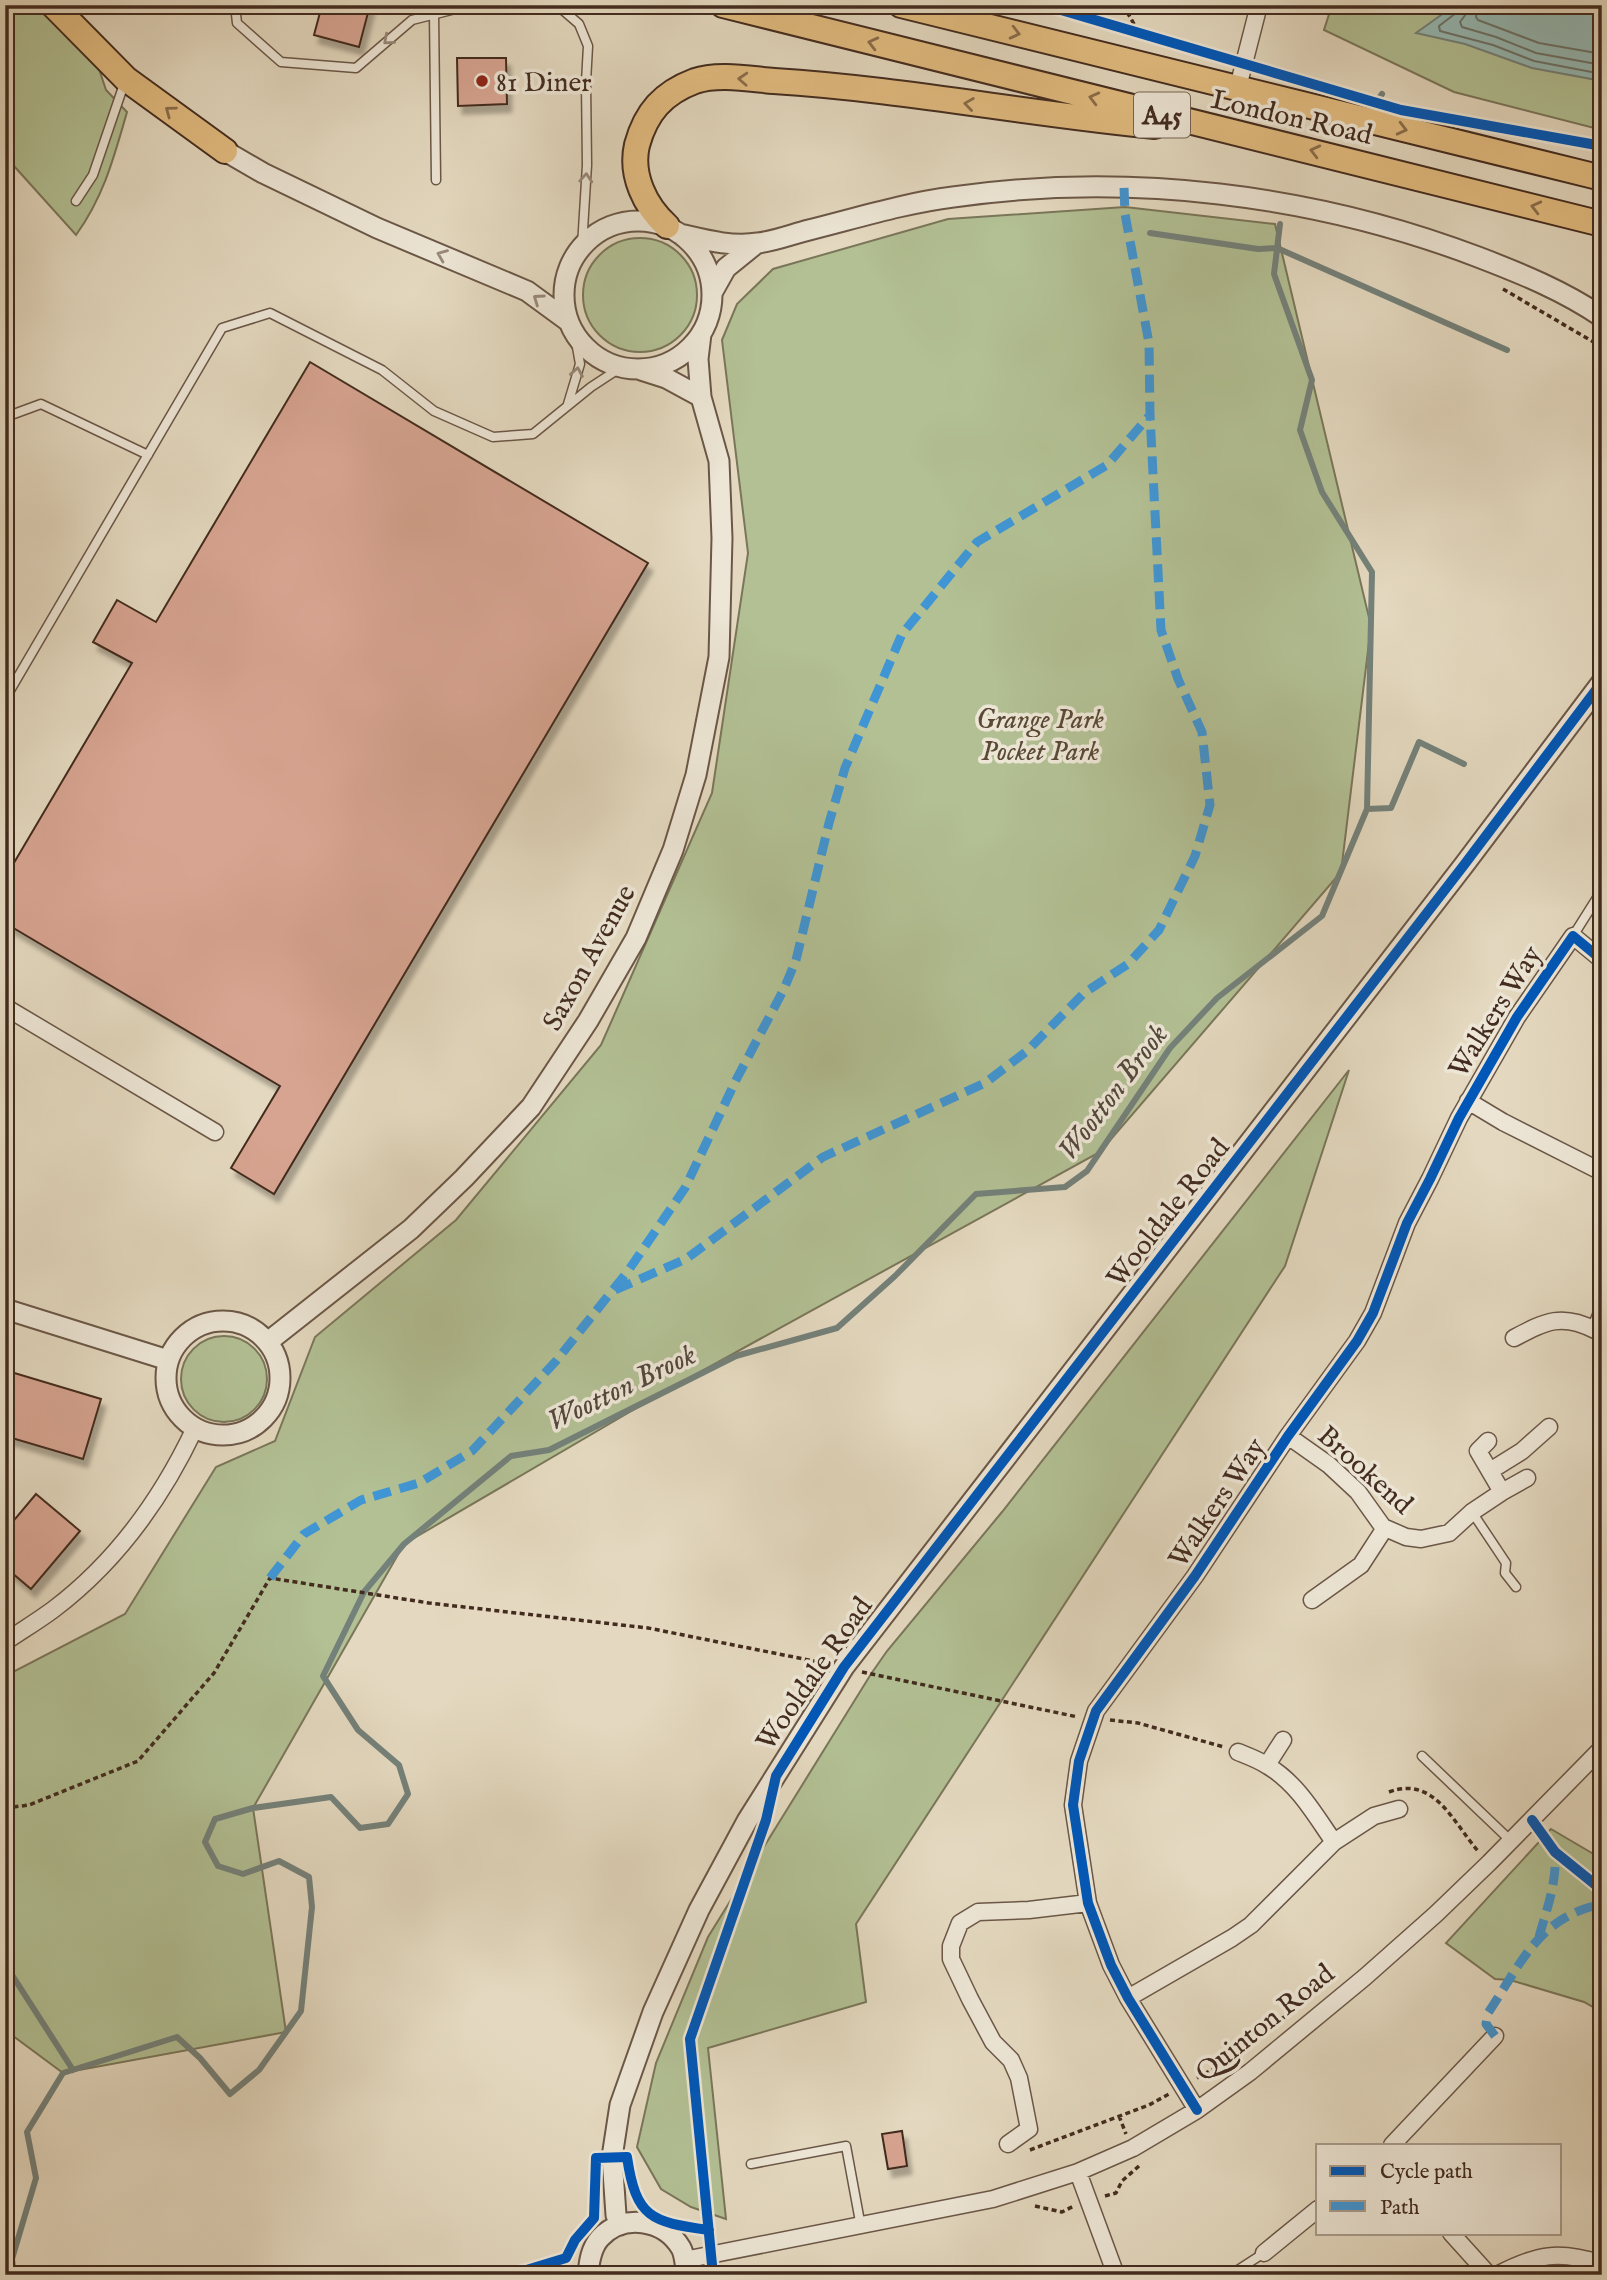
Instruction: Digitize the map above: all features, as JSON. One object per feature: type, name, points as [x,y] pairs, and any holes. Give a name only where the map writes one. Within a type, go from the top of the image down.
[{"type":"highway","points":[[53,5],[126,79],[225,151]]},
{"type":"highway","name":"London Road","points":[[723,5],[1602,224]]},
{"type":"highway","name":"London Road","points":[[901,5],[1602,178]]},
{"type":"highway","name":"A45","points":[[673,230],[654,214],[644,198],[637,173],[636,151],[641,129],[651,110],[671,93],[697,80],[723,78],[813,83],[1088,120],[1232,133]]},
{"type":"street","points":[[1238,87],[1259,5]]},
{"type":"street","points":[[225,151],[263,173],[377,229],[516,285],[542,301],[572,329],[590,352],[602,361],[666,378],[701,397]]},
{"type":"street","points":[[572,329],[564,290],[567,274],[582,246],[598,232],[613,225],[633,221],[719,243],[757,243],[951,197],[1037,187],[1181,190],[1339,214],[1423,236],[1521,273],[1602,317]]},
{"type":"street","points":[[630,369],[663,365],[678,358],[691,348],[710,314],[712,293],[705,264],[697,250],[673,230]]},
{"type":"street","points":[[712,293],[726,268],[757,243]]},
{"type":"street","name":"Saxon Avenue","points":[[269,1341],[411,1228],[464,1178],[531,1107],[588,1021],[636,938],[673,850],[696,775],[719,657],[722,538],[719,461],[701,397],[698,359],[701,334]]},
{"type":"street","name":"Wooldale Road","points":[[620,2225],[612,2158],[620,2105],[653,2012],[699,1910],[747,1821],[844,1667],[1464,865],[1602,682]]},
{"type":"street","points":[[1573,936],[1602,960]]},
{"type":"street","name":"Walkers Way","points":[[1197,2110],[1128,1998],[1111,1965],[1088,1903],[1073,1805],[1079,1761],[1092,1719],[1195,1576],[1288,1436],[1357,1341],[1373,1313],[1406,1223],[1468,1101],[1517,1017],[1573,936]]},
{"type":"street","points":[[5,1007],[215,1132]]},
{"type":"street","points":[[1468,1101],[1503,1122],[1602,1172]]},
{"type":"street","points":[[5,1309],[168,1360]]},
{"type":"street","points":[[1514,1338],[1535,1327],[1559,1321],[1576,1321],[1598,1332],[1602,1313]]},
{"type":"street","points":[[222,1320],[242,1323],[269,1341],[280,1367],[280,1390],[272,1409],[250,1429],[230,1435],[210,1434],[195,1428],[176,1411],[167,1393],[165,1378],[168,1360],[180,1339],[196,1326],[222,1320]]},
{"type":"street","points":[[1490,1471],[1522,1451],[1549,1427]]},
{"type":"street","points":[[5,1642],[55,1608],[98,1570],[136,1528],[176,1470],[195,1428]]},
{"type":"street","name":"Brookend","points":[[1288,1436],[1329,1465],[1358,1492],[1385,1528],[1406,1537],[1439,1537],[1457,1527],[1472,1512],[1527,1478]]},
{"type":"street","points":[[1488,1441],[1478,1451],[1502,1492]]},
{"type":"street","points":[[1312,1600],[1361,1565],[1385,1528]]},
{"type":"street","points":[[1267,1765],[1283,1741]]},
{"type":"street","name":"Quinton Road","points":[[686,2268],[993,2199],[1078,2172],[1133,2148],[1197,2110],[1250,2072],[1365,1977],[1489,1863],[1602,1748]]},
{"type":"street","points":[[1238,1752],[1267,1765],[1283,1776],[1303,1797],[1334,1842]]},
{"type":"street","points":[[1128,1998],[1251,1925],[1334,1842],[1374,1816],[1399,1809]]},
{"type":"street","points":[[1007,2144],[1030,2129],[1019,2078],[1011,2060],[993,2042],[970,1999],[951,1959],[951,1946],[960,1923],[978,1912],[1029,1910],[1088,1903]]},
{"type":"street","points":[[1393,2144],[1495,2036]]},
{"type":"street","points":[[1078,2172],[1116,2275]]},
{"type":"street","points":[[1264,2253],[1316,2211]]},
{"type":"street","points":[[587,2275],[592,2252],[601,2238],[620,2225],[635,2222],[654,2224],[671,2234],[682,2250],[686,2268]]},
{"type":"street","points":[[1452,2234],[1489,2275]]},
{"type":"street","points":[[1497,2275],[1514,2266],[1559,2254],[1579,2256],[1602,2264]]},
{"type":"lane","points":[[235,5],[237,23],[281,62],[356,68],[412,19],[471,5]]},
{"type":"lane","points":[[557,5],[579,24],[588,46],[587,165],[582,246]]},
{"type":"lane","points":[[434,14],[436,180]]},
{"type":"lane","points":[[76,201],[93,175],[126,79]]},
{"type":"lane","points":[[5,699],[222,328],[270,313],[382,370],[435,411],[493,437],[533,434],[567,407],[630,369]]},
{"type":"lane","points":[[567,407],[580,364],[572,329]]},
{"type":"lane","points":[[5,426],[11,415],[41,404],[148,455]]},
{"type":"lane","points":[[1573,936],[1602,890]]},
{"type":"lane","points":[[1472,1512],[1506,1563],[1505,1573],[1516,1587]]},
{"type":"lane","points":[[1422,1756],[1511,1841]]},
{"type":"lane","points":[[751,2164],[846,2146],[861,2227]]},
{"type":"lane","points":[[1230,2275],[1264,2253]]},
{"type":"path","points":[[1123,5],[1138,31]]},
{"type":"path","points":[[1125,27],[1152,35]]},
{"type":"path","points":[[1497,287],[1602,347]]},
{"type":"path","points":[[5,1808],[29,1805],[138,1761],[214,1673],[270,1578],[429,1603],[648,1628],[1092,1719],[1138,1723],[1238,1752]]},
{"type":"path","points":[[1381,1795],[1410,1787],[1426,1792],[1437,1800],[1489,1863]]},
{"type":"path","points":[[1030,2150],[1149,2105],[1182,2087],[1215,2068],[1319,1991]]},
{"type":"green space","points":[[5,5],[35,5],[97,63],[106,90],[127,112],[101,191],[76,235],[5,156]]},
{"type":"green space","points":[[1332,5],[1602,5],[1602,130],[1454,92],[1324,30]]},
{"type":"green space","name":"Grange Park Pocket Park","points":[[1125,207],[1275,224],[1371,626],[1341,872],[1100,1152],[669,1389],[404,1544],[253,1808],[286,2032],[63,2073],[5,2030],[5,1676],[125,1614],[216,1467],[275,1441],[315,1337],[456,1220],[601,1045],[712,793],[748,553],[722,340],[737,304],[773,269],[948,219]]},
{"type":"green space","points":[[640,238],[662,243],[680,255],[692,273],[697,295],[692,317],[680,335],[662,347],[640,352],[618,347],[600,335],[588,317],[583,295],[588,273],[600,255],[618,243]]},
{"type":"green space","points":[[1349,1070],[1285,1266],[856,1924],[866,2002],[708,2048],[726,2219],[691,2207],[661,2189],[637,2147],[656,2063],[708,1937],[887,1651],[1002,1512]]},
{"type":"green space","points":[[216,1336],[232,1336],[255,1348],[264,1362],[267,1379],[264,1396],[255,1410],[232,1422],[216,1422],[200,1415],[188,1403],[181,1387],[181,1371],[188,1355],[200,1343]]},
{"type":"green space","points":[[1551,1829],[1602,1859],[1602,2012],[1584,2002],[1510,1980],[1495,1979],[1446,1943]]},
{"type":"water","points":[[1455,5],[1543,5],[1593,9],[1596,5],[1602,5],[1602,81],[1532,68],[1465,44],[1416,33]]},
{"type":"building","points":[[322,5],[370,5],[359,47],[314,35]]},
{"type":"building","name":"81 Diner","points":[[457,58],[506,58],[507,104],[458,106]]},
{"type":"building","points":[[310,362],[648,563],[274,1194],[231,1168],[280,1086],[5,923],[5,878],[132,663],[93,642],[117,600],[156,622]]},
{"type":"building","points":[[11,1372],[101,1399],[83,1459],[5,1436],[5,1390]]},
{"type":"building","points":[[36,1494],[80,1531],[31,1589],[5,1567],[5,1531]]},
{"type":"building","points":[[902,2131],[907,2166],[888,2169],[882,2134]]},
{"type":"waterway","name":"Wootton Brook","points":[[1377,101],[1382,94]]},
{"type":"waterway","name":"Wootton Brook","points":[[14,2275],[12,2259],[36,2178],[27,2132],[63,2073],[177,2037],[200,2058],[230,2094],[259,2070],[301,2011],[312,1907],[309,1877],[279,1861],[243,1874],[218,1866],[205,1842],[215,1819],[253,1808],[331,1797],[360,1828],[388,1824],[408,1794],[399,1765],[358,1730],[323,1676],[364,1592],[404,1544],[511,1456],[549,1450],[736,1356],[837,1328],[895,1276],[976,1194],[1065,1187],[1087,1171],[1170,1048],[1217,998],[1322,916],[1367,809],[1372,572],[1322,492],[1300,430],[1312,380],[1274,274],[1280,224]]},
{"type":"waterway","points":[[1150,233],[1258,249],[1277,248],[1507,350]]},
{"type":"waterway","points":[[1367,809],[1391,808],[1419,742],[1464,764]]},
{"type":"waterway","points":[[5,1964],[73,2070]]},
{"type":"marked path","points":[[270,1578],[304,1534],[361,1500],[419,1483],[472,1451],[556,1361],[628,1271],[685,1188],[796,960],[845,768],[902,634],[977,542],[1107,465],[1150,415],[1149,343],[1125,214],[1124,187]]},
{"type":"marked path","points":[[615,1290],[686,1259],[823,1157],[985,1083],[1027,1051],[1084,993],[1128,964],[1159,930],[1195,856],[1210,805],[1202,732],[1178,679],[1161,630],[1150,415]]},
{"type":"marked path","points":[[1539,1937],[1553,1885],[1555,1852]]},
{"type":"marked path","points":[[1495,2036],[1486,2024],[1488,2013],[1533,1945],[1562,1920],[1580,1910],[1602,1904]]},
{"type":"cycle path","points":[[1044,5],[1401,110],[1602,146]]},
{"type":"cycle path","points":[[713,2275],[690,2039],[766,1820],[776,1776],[844,1667],[1464,865],[1602,682]]},
{"type":"cycle path","points":[[1197,2110],[1128,1998],[1111,1965],[1088,1903],[1073,1805],[1079,1761],[1096,1711],[1195,1576],[1288,1436],[1357,1341],[1373,1313],[1407,1223],[1459,1118],[1517,1017],[1573,936],[1602,960]]},
{"type":"cycle path","points":[[1532,1820],[1555,1852],[1602,1890]]},
{"type":"cycle path","points":[[510,2275],[566,2258],[575,2240],[594,2218],[596,2158],[627,2157],[635,2193],[650,2213],[673,2224],[709,2230]]},
{"type":"place","name":"81 Diner","points":[[482,81]]}]
